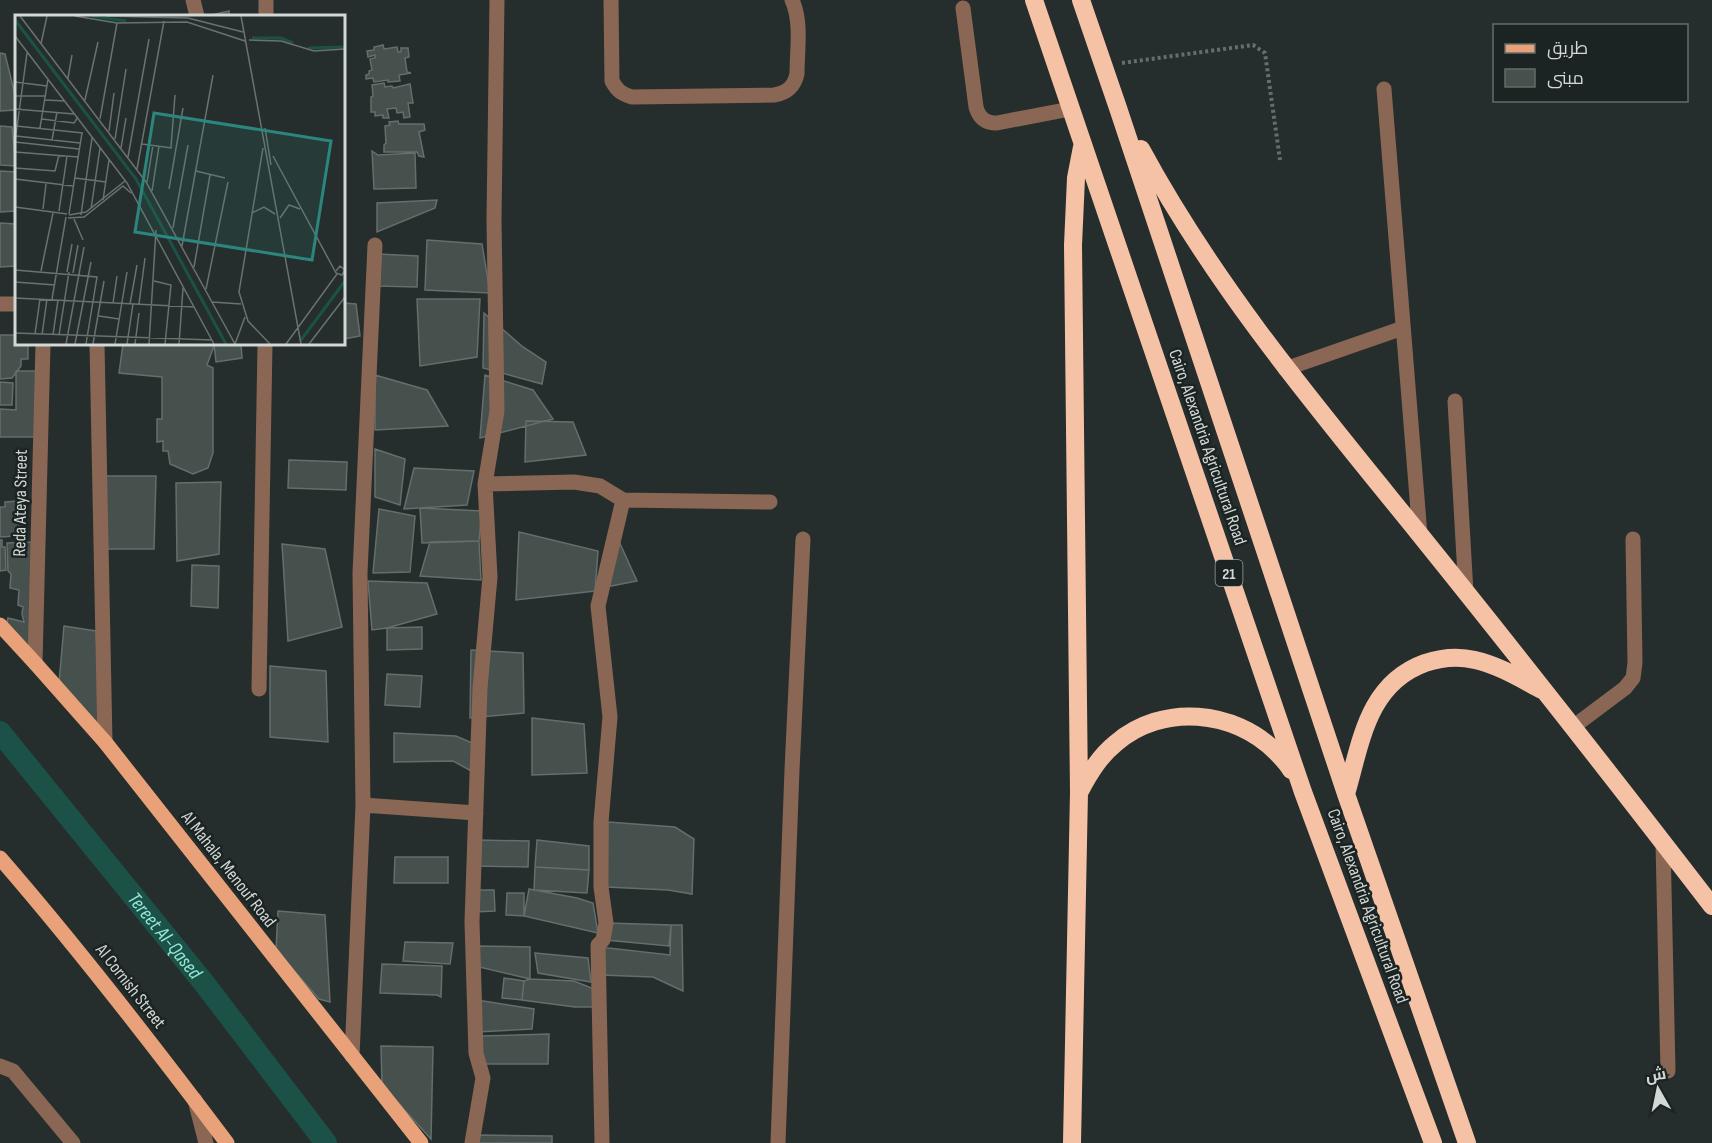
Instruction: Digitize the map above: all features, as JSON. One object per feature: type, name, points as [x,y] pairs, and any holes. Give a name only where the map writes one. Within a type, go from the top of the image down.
[{"type":"highway","name":"Cairo, Alexandria Agricultural Road","points":[[1034,0],[1303,792],[1433,1143]]},
{"type":"highway","name":"Cairo, Alexandria Agricultural Road","points":[[1081,0],[1346,794],[1467,1143]]},
{"type":"highway","points":[[1118,108],[1196,242],[1285,369],[1546,692],[1712,906]]},
{"type":"highway","points":[[1072,1143],[1079,792],[1073,245],[1076,178],[1082,145]]},
{"type":"highway","points":[[1346,794],[1370,712],[1381,694],[1413,667],[1433,660],[1454,658],[1475,660],[1495,667],[1546,692]]},
{"type":"highway","points":[[1079,792],[1094,764],[1117,742],[1144,725],[1175,717],[1207,717],[1238,725],[1265,741],[1288,764],[1303,792]]},
{"type":"main road","name":"Al Mahala, Menouf Road","points":[[0,625],[105,742],[421,1143]]},
{"type":"main road","name":"Al Cornish Street","points":[[1,861],[71,942],[227,1143]]},
{"type":"street","points":[[194,0],[197,15]]},
{"type":"street","points":[[472,1143],[483,1078],[476,1053],[472,934],[480,688],[490,578],[485,484],[497,411],[494,220],[497,0]]},
{"type":"street","points":[[611,0],[612,81],[623,95],[632,97],[782,94],[790,89],[798,74],[797,20],[796,8],[792,0]]},
{"type":"street","points":[[963,8],[976,107],[982,120],[997,123],[1070,109]]},
{"type":"street","points":[[1384,89],[1420,535]]},
{"type":"street","points":[[352,1056],[363,805],[360,573],[375,245]]},
{"type":"street","points":[[1285,369],[1403,328]]},
{"type":"street","name":"Reda Ateya Street","points":[[36,663],[42,345]]},
{"type":"street","points":[[97,345],[105,742]]},
{"type":"street","points":[[259,688],[265,345]]},
{"type":"street","points":[[1455,400],[1466,593]]},
{"type":"street","points":[[485,484],[574,482],[600,486],[623,500],[770,502]]},
{"type":"street","points":[[602,1143],[598,945],[603,940],[606,923],[601,887],[602,822],[610,717],[598,606],[623,500]]},
{"type":"street","points":[[778,1143],[803,539]]},
{"type":"street","points":[[1573,727],[1625,688],[1633,678],[1635,663],[1633,539]]},
{"type":"street","points":[[363,805],[476,813]]},
{"type":"street","points":[[1663,842],[1668,1071]]},
{"type":"street","points":[[0,1066],[13,1071],[73,1143]]},
{"type":"street","points":[[195,1100],[206,1143]]},
{"type":"path","points":[[1104,66],[1253,45],[1265,53],[1280,160]]},
{"type":"building","points":[[229,11],[229,15],[211,15]]},
{"type":"building","points":[[383,45],[384,49],[397,47],[398,52],[401,52],[401,48],[408,48],[409,57],[405,58],[407,72],[411,73],[399,75],[400,81],[374,82],[373,78],[366,79],[366,75],[372,70],[370,59],[375,58],[375,55],[368,57],[367,51]]},
{"type":"building","points":[[0,53],[5,54],[15,95],[15,110],[0,111]]},
{"type":"building","points":[[384,83],[385,87],[392,86],[393,88],[410,84],[413,103],[408,103],[410,117],[404,118],[403,112],[397,113],[396,108],[387,109],[389,118],[383,118],[383,115],[375,116],[375,112],[371,112],[372,85]]},
{"type":"building","points":[[398,121],[399,124],[424,124],[425,130],[419,132],[424,157],[419,156],[417,152],[384,152],[385,126],[390,125],[389,122]]},
{"type":"building","points":[[0,126],[12,127],[15,166],[0,165]]},
{"type":"building","points":[[372,151],[378,155],[415,153],[416,188],[374,189]]},
{"type":"building","points":[[0,171],[15,172],[15,211],[0,212]]},
{"type":"building","points":[[437,200],[435,208],[377,232],[377,203]]},
{"type":"building","points":[[0,223],[15,224],[15,266],[0,267]]},
{"type":"building","points":[[427,240],[482,244],[490,293],[425,290]]},
{"type":"building","points":[[378,254],[418,256],[417,287],[377,286]]},
{"type":"building","points":[[417,299],[480,299],[477,357],[420,366]]},
{"type":"building","points":[[345,303],[356,304],[360,336],[345,339]]},
{"type":"building","points":[[484,313],[523,347],[546,362],[542,384],[483,368]]},
{"type":"building","points":[[0,335],[15,335],[15,345],[28,345],[28,359],[21,359],[21,366],[12,378],[0,379]]},
{"type":"building","points":[[123,345],[214,346],[207,365],[213,368],[213,453],[208,468],[193,474],[170,464],[168,451],[163,451],[163,441],[157,442],[157,419],[162,419],[162,377],[119,373]]},
{"type":"building","points":[[214,345],[241,345],[242,358],[216,362]]},
{"type":"building","points":[[16,371],[40,371],[40,437],[0,437],[0,409],[16,410]]},
{"type":"building","points":[[375,375],[427,390],[448,426],[375,430]]},
{"type":"building","points":[[485,375],[533,390],[553,419],[480,438]]},
{"type":"building","points":[[0,382],[13,383],[12,405],[0,405]]},
{"type":"building","points":[[526,421],[573,422],[586,455],[525,462]]},
{"type":"building","points":[[375,449],[405,459],[400,505],[375,497]]},
{"type":"building","points":[[289,460],[347,462],[346,490],[288,488]]},
{"type":"building","points":[[414,468],[474,471],[467,505],[404,509]]},
{"type":"building","points":[[104,476],[156,476],[154,549],[106,549]]},
{"type":"building","points":[[221,482],[219,554],[177,561],[176,483]]},
{"type":"building","points":[[18,501],[22,505],[24,518],[20,523],[22,540],[16,540],[15,536],[0,537],[0,507],[5,507],[5,502]]},
{"type":"building","points":[[420,508],[482,511],[479,541],[422,543]]},
{"type":"building","points":[[379,509],[415,516],[410,572],[373,573]]},
{"type":"building","points":[[612,526],[637,581],[601,588]]},
{"type":"building","points":[[519,532],[598,551],[595,591],[516,600]]},
{"type":"building","points":[[0,540],[2,540],[2,547],[5,547],[6,570],[0,571]]},
{"type":"building","points":[[479,541],[481,580],[420,576],[430,542]]},
{"type":"building","points":[[37,542],[33,645],[21,646],[6,626],[8,618],[24,622],[23,607],[18,605],[19,590],[10,588],[11,574],[8,571],[7,543]]},
{"type":"building","points":[[282,544],[325,549],[342,627],[288,641]]},
{"type":"building","points":[[192,565],[219,566],[218,608],[191,606]]},
{"type":"building","points":[[368,581],[427,583],[437,614],[372,630]]},
{"type":"building","points":[[64,626],[96,631],[101,731],[59,683]]},
{"type":"building","points":[[422,627],[422,649],[387,650],[387,628]]},
{"type":"building","points":[[471,650],[523,653],[524,713],[470,718]]},
{"type":"building","points":[[270,666],[326,671],[328,742],[270,737]]},
{"type":"building","points":[[387,674],[422,676],[420,707],[385,705]]},
{"type":"building","points":[[532,718],[584,724],[587,773],[532,775]]},
{"type":"building","points":[[394,733],[456,736],[479,746],[475,773],[453,761],[394,762]]},
{"type":"building","points":[[608,822],[675,827],[694,839],[692,894],[668,890],[607,887]]},
{"type":"building","points":[[478,840],[529,841],[528,867],[477,866]]},
{"type":"building","points":[[537,840],[589,846],[589,870],[535,867]]},
{"type":"building","points":[[395,857],[448,857],[448,883],[394,883]]},
{"type":"building","points":[[535,867],[589,870],[587,893],[534,890]]},
{"type":"building","points":[[529,889],[593,903],[598,933],[524,916]]},
{"type":"building","points":[[478,890],[494,890],[495,911],[474,912]]},
{"type":"building","points":[[507,893],[524,893],[524,916],[506,915]]},
{"type":"building","points":[[278,911],[325,915],[330,1002],[319,999],[276,950]]},
{"type":"building","points":[[608,923],[671,925],[669,946],[606,940]]},
{"type":"building","points":[[671,925],[682,925],[683,991],[653,977],[601,975],[600,947],[670,955]]},
{"type":"building","points":[[405,942],[453,943],[450,964],[403,961]]},
{"type":"building","points":[[477,946],[530,947],[530,979],[479,967]]},
{"type":"building","points":[[535,953],[588,958],[591,982],[538,973]]},
{"type":"building","points":[[382,964],[442,966],[441,997],[380,993]]},
{"type":"building","points":[[504,978],[524,981],[522,1000],[502,998]]},
{"type":"building","points":[[530,979],[574,981],[594,989],[593,1007],[522,1000],[524,981]]},
{"type":"building","points":[[477,1000],[534,1009],[532,1029],[476,1032]]},
{"type":"building","points":[[549,1034],[548,1064],[481,1064],[480,1036]]},
{"type":"building","points":[[381,1046],[433,1047],[431,1139],[382,1085]]},
{"type":"building","points":[[478,1135],[552,1136],[552,1143],[477,1143]]},
{"type":"waterway","name":"Tereet Al-Qased","points":[[0,732],[204,983],[326,1143]]}]
